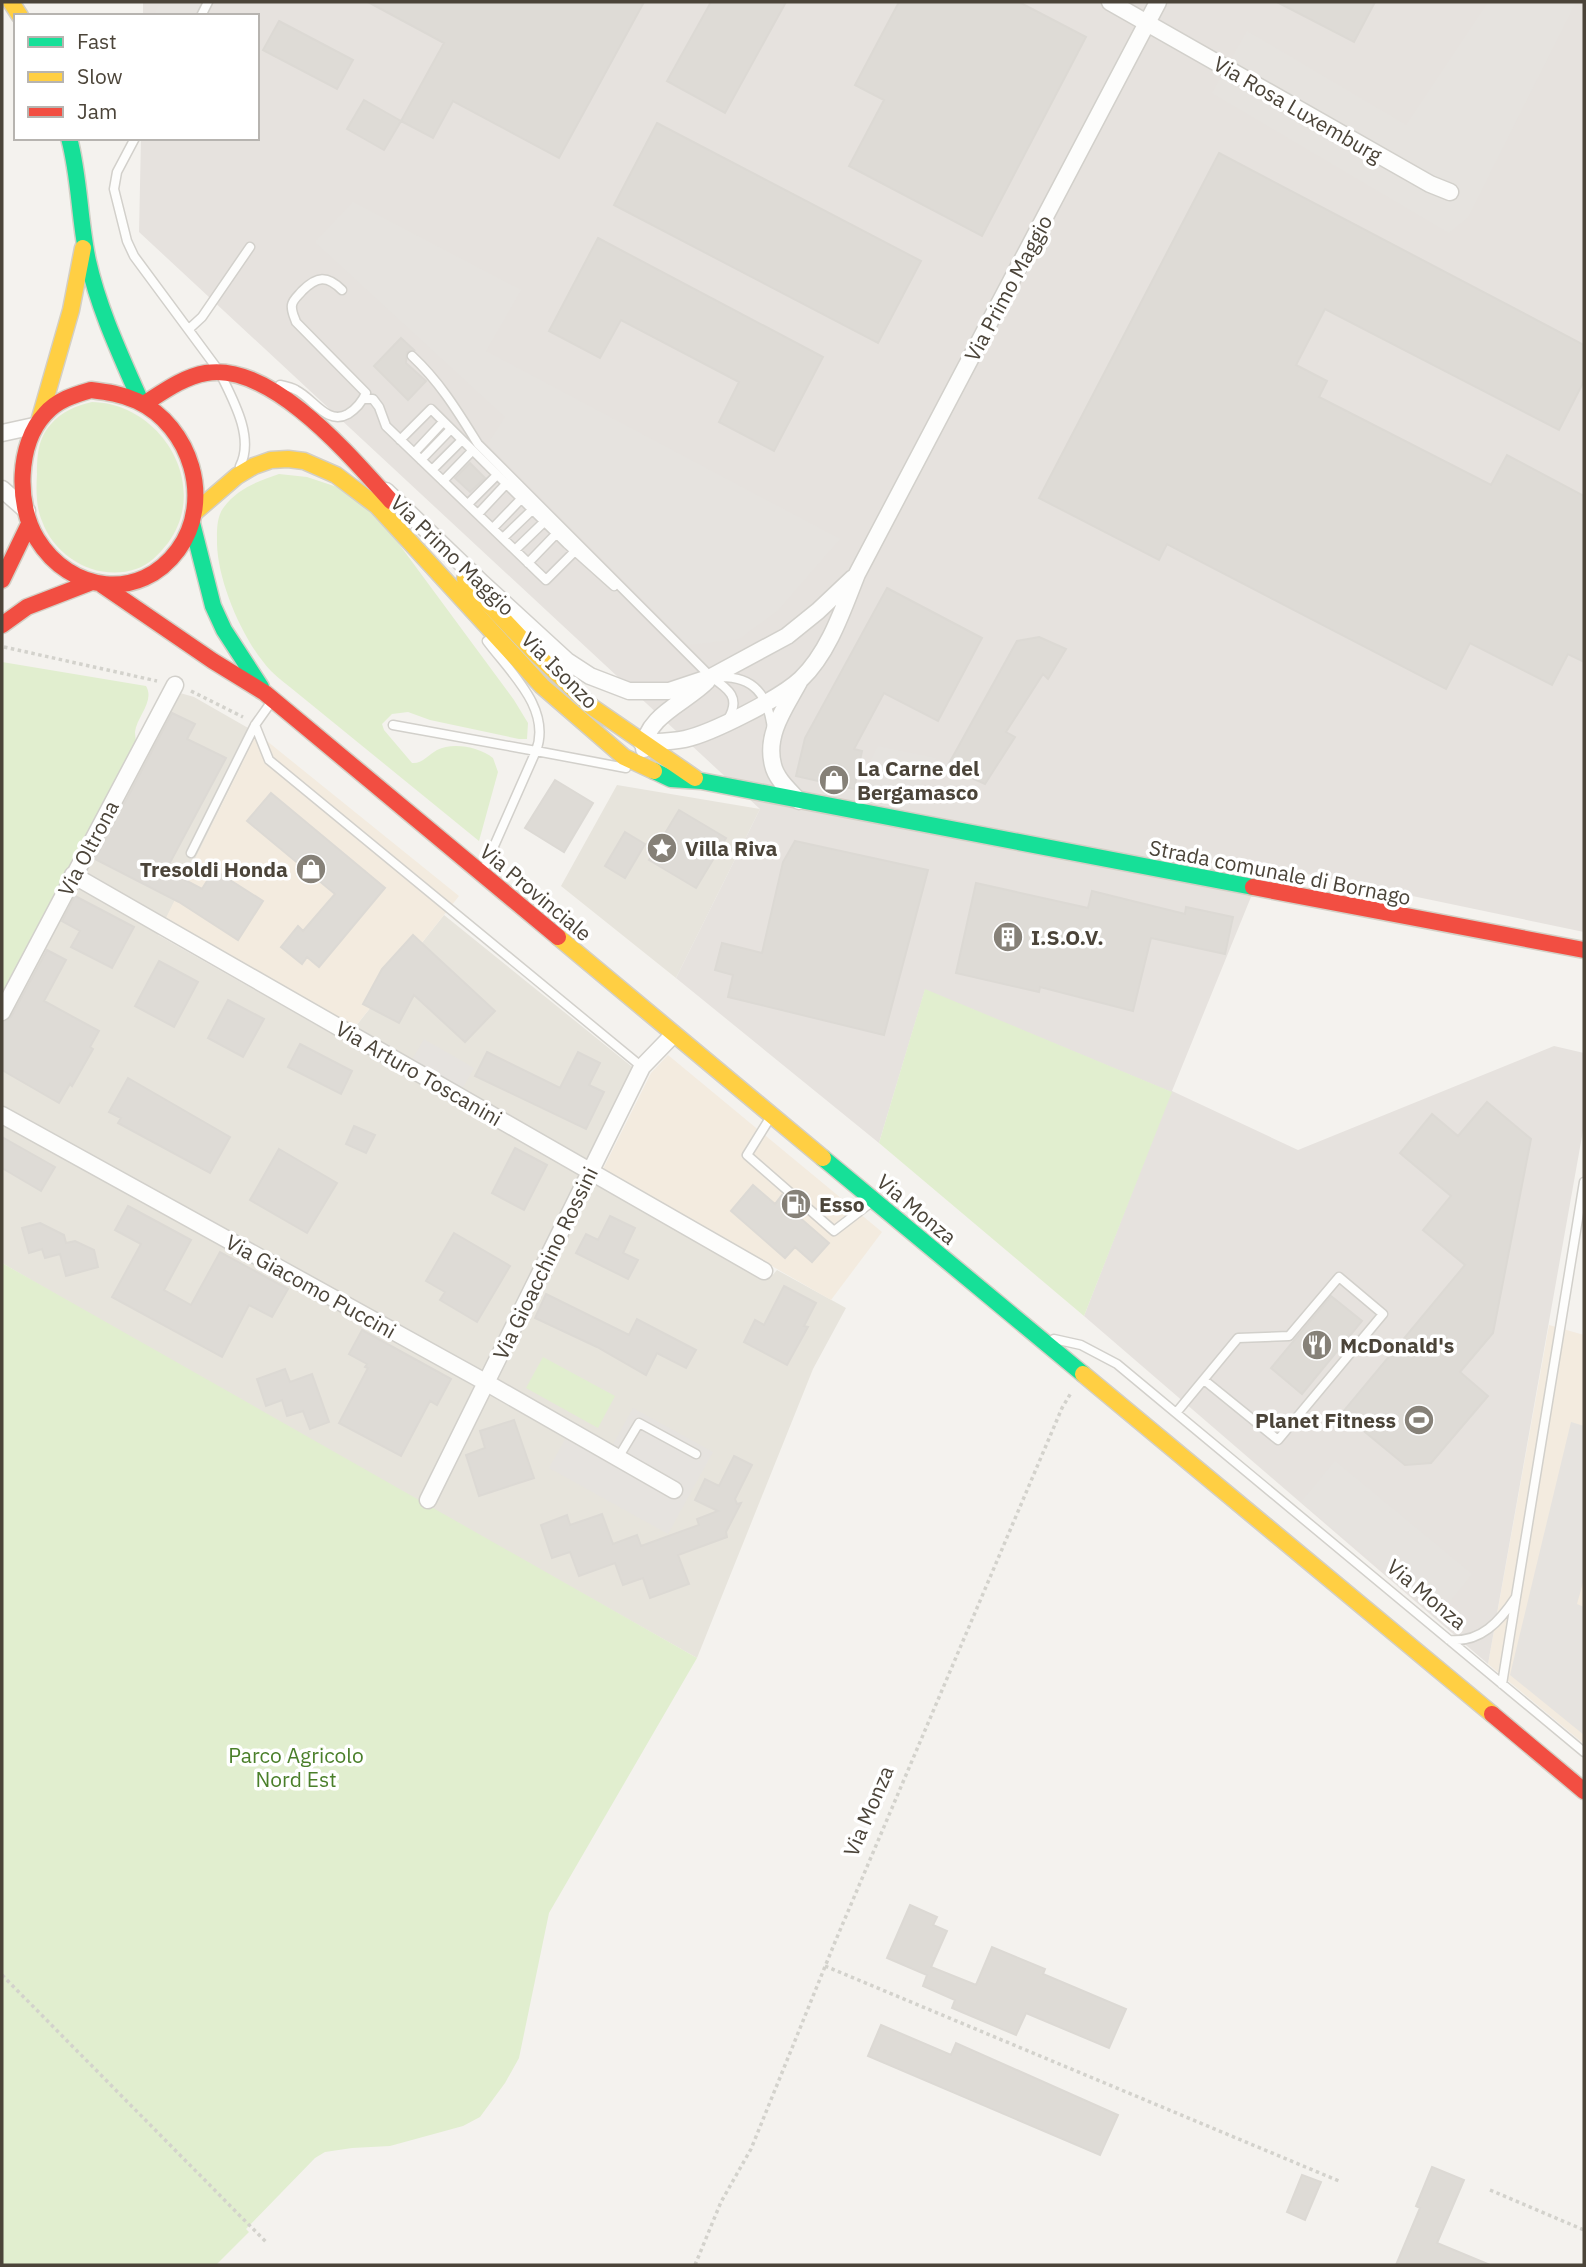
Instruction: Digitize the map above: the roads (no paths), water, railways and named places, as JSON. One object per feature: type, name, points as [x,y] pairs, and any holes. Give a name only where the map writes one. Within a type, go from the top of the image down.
[{"type":"main road","points":[[69,140],[78,175],[84,241],[98,299],[143,403]]},
{"type":"main road","points":[[84,241],[71,310],[37,422],[24,455],[23,482],[28,517],[37,540],[48,555],[74,575],[97,583]]},
{"type":"main road","points":[[143,403],[180,383],[219,371],[252,378],[294,406],[351,458],[535,653],[592,707],[701,781]]},
{"type":"main road","points":[[2,625],[27,607],[97,583],[131,583],[158,571],[184,541],[193,518],[195,477],[190,458],[173,429],[143,403],[120,393],[91,390],[63,399],[37,422]]},
{"type":"main road","name":"Via Isonzo","points":[[193,518],[234,478],[255,465],[272,460],[314,463],[351,482],[377,506],[535,678],[624,757],[671,779],[701,781],[968,834]]},
{"type":"main road","points":[[2,580],[28,517]]},
{"type":"main road","name":"Via Provinciale","points":[[193,518],[213,606],[224,630],[269,696]]},
{"type":"main road","name":"Via Provinciale","points":[[97,583],[269,696],[772,1116]]},
{"type":"main road","name":"Strada comunale di Bornago","points":[[968,834],[1584,950]]},
{"type":"main road","name":"Via Monza","points":[[772,1116],[1584,1791]]},
{"type":"street","name":"Via Rosa Luxemburg","points":[[1110,2],[1430,184],[1450,192]]},
{"type":"street","name":"Via Primo Maggio","points":[[799,801],[772,765],[773,732],[801,679],[836,626],[857,574],[1158,2]]},
{"type":"street","points":[[2,433],[37,422]]},
{"type":"street","name":"Via Primo Maggio","points":[[351,458],[567,661],[590,676],[629,691],[669,691],[711,677],[787,636],[857,574]]},
{"type":"street","points":[[2,489],[28,517]]},
{"type":"street","name":"Via Primo Maggio","points":[[711,677],[697,692],[657,722],[650,729],[644,743],[687,738],[727,722],[801,679]]},
{"type":"street","points":[[535,678],[625,744],[644,743],[646,761],[653,771]]},
{"type":"street","name":"Via Oltrona","points":[[2,1012],[175,685]]},
{"type":"street","name":"Via Arturo Toscanini","points":[[73,875],[764,1271]]},
{"type":"street","name":"Via Gioacchino Rossini","points":[[428,1500],[642,1068],[674,1034]]},
{"type":"street","name":"Via Giacomo Puccini","points":[[2,1115],[487,1383],[674,1490]]},
{"type":"lane","points":[[134,140],[117,172],[114,189],[122,226],[134,256],[219,371],[239,417],[246,446],[246,455],[234,478]]},
{"type":"lane","points":[[189,329],[202,317],[250,247]]},
{"type":"lane","points":[[252,378],[297,390],[331,417],[341,418],[355,409],[366,393],[296,322],[292,309],[292,302],[310,283],[320,278],[334,281],[342,290]]},
{"type":"lane","points":[[412,356],[451,400],[478,444],[633,604],[652,617],[711,677],[732,694],[733,710],[727,722]]},
{"type":"lane","points":[[363,400],[373,399],[386,426],[546,580],[578,548]]},
{"type":"lane","points":[[400,440],[431,410],[556,534],[578,548]]},
{"type":"lane","points":[[414,453],[443,422]]},
{"type":"lane","points":[[421,460],[451,429]]},
{"type":"lane","points":[[432,470],[461,440]]},
{"type":"lane","points":[[443,481],[472,451]]},
{"type":"lane","points":[[468,505],[497,475]]},
{"type":"lane","points":[[478,514],[506,485]]},
{"type":"lane","points":[[493,528],[521,499]]},
{"type":"lane","points":[[503,538],[532,510]]},
{"type":"lane","points":[[515,550],[544,522]]},
{"type":"lane","points":[[528,563],[556,534]]},
{"type":"lane","points":[[422,555],[530,696],[540,721],[539,744],[482,874]]},
{"type":"lane","points":[[711,677],[736,677],[754,685],[765,702],[773,732]]},
{"type":"lane","points":[[191,853],[269,696]]},
{"type":"lane","points":[[393,724],[671,779]]},
{"type":"lane","points":[[255,725],[269,760],[642,1068]]},
{"type":"lane","points":[[772,1116],[747,1155],[834,1231],[874,1201]]},
{"type":"lane","points":[[1502,1684],[1584,1182]]},
{"type":"lane","points":[[1176,1413],[1238,1338],[1289,1336],[1339,1276],[1383,1314],[1278,1440],[1204,1380]]},
{"type":"lane","name":"Via Monza","points":[[1034,1335],[1081,1345],[1117,1364],[1584,1752]]},
{"type":"lane","points":[[618,1458],[639,1423],[696,1454]]},
{"type":"lane","points":[[1449,1640],[1473,1638],[1488,1631],[1501,1619],[1516,1597]]},
{"type":"place","name":"La Carne del Bergamasco","points":[[834,780]]},
{"type":"place","name":"Villa Riva","points":[[662,848]]},
{"type":"place","name":"Tresoldi Honda","points":[[311,869]]},
{"type":"place","name":"I.S.O.V.","points":[[1008,937]]},
{"type":"place","name":"Esso","points":[[796,1204]]},
{"type":"place","name":"McDonald's","points":[[1317,1345]]},
{"type":"place","name":"Planet Fitness","points":[[1419,1420]]},
{"type":"park label","name":"Parco Agricolo Nord Est","points":[[296,1767]]}]
